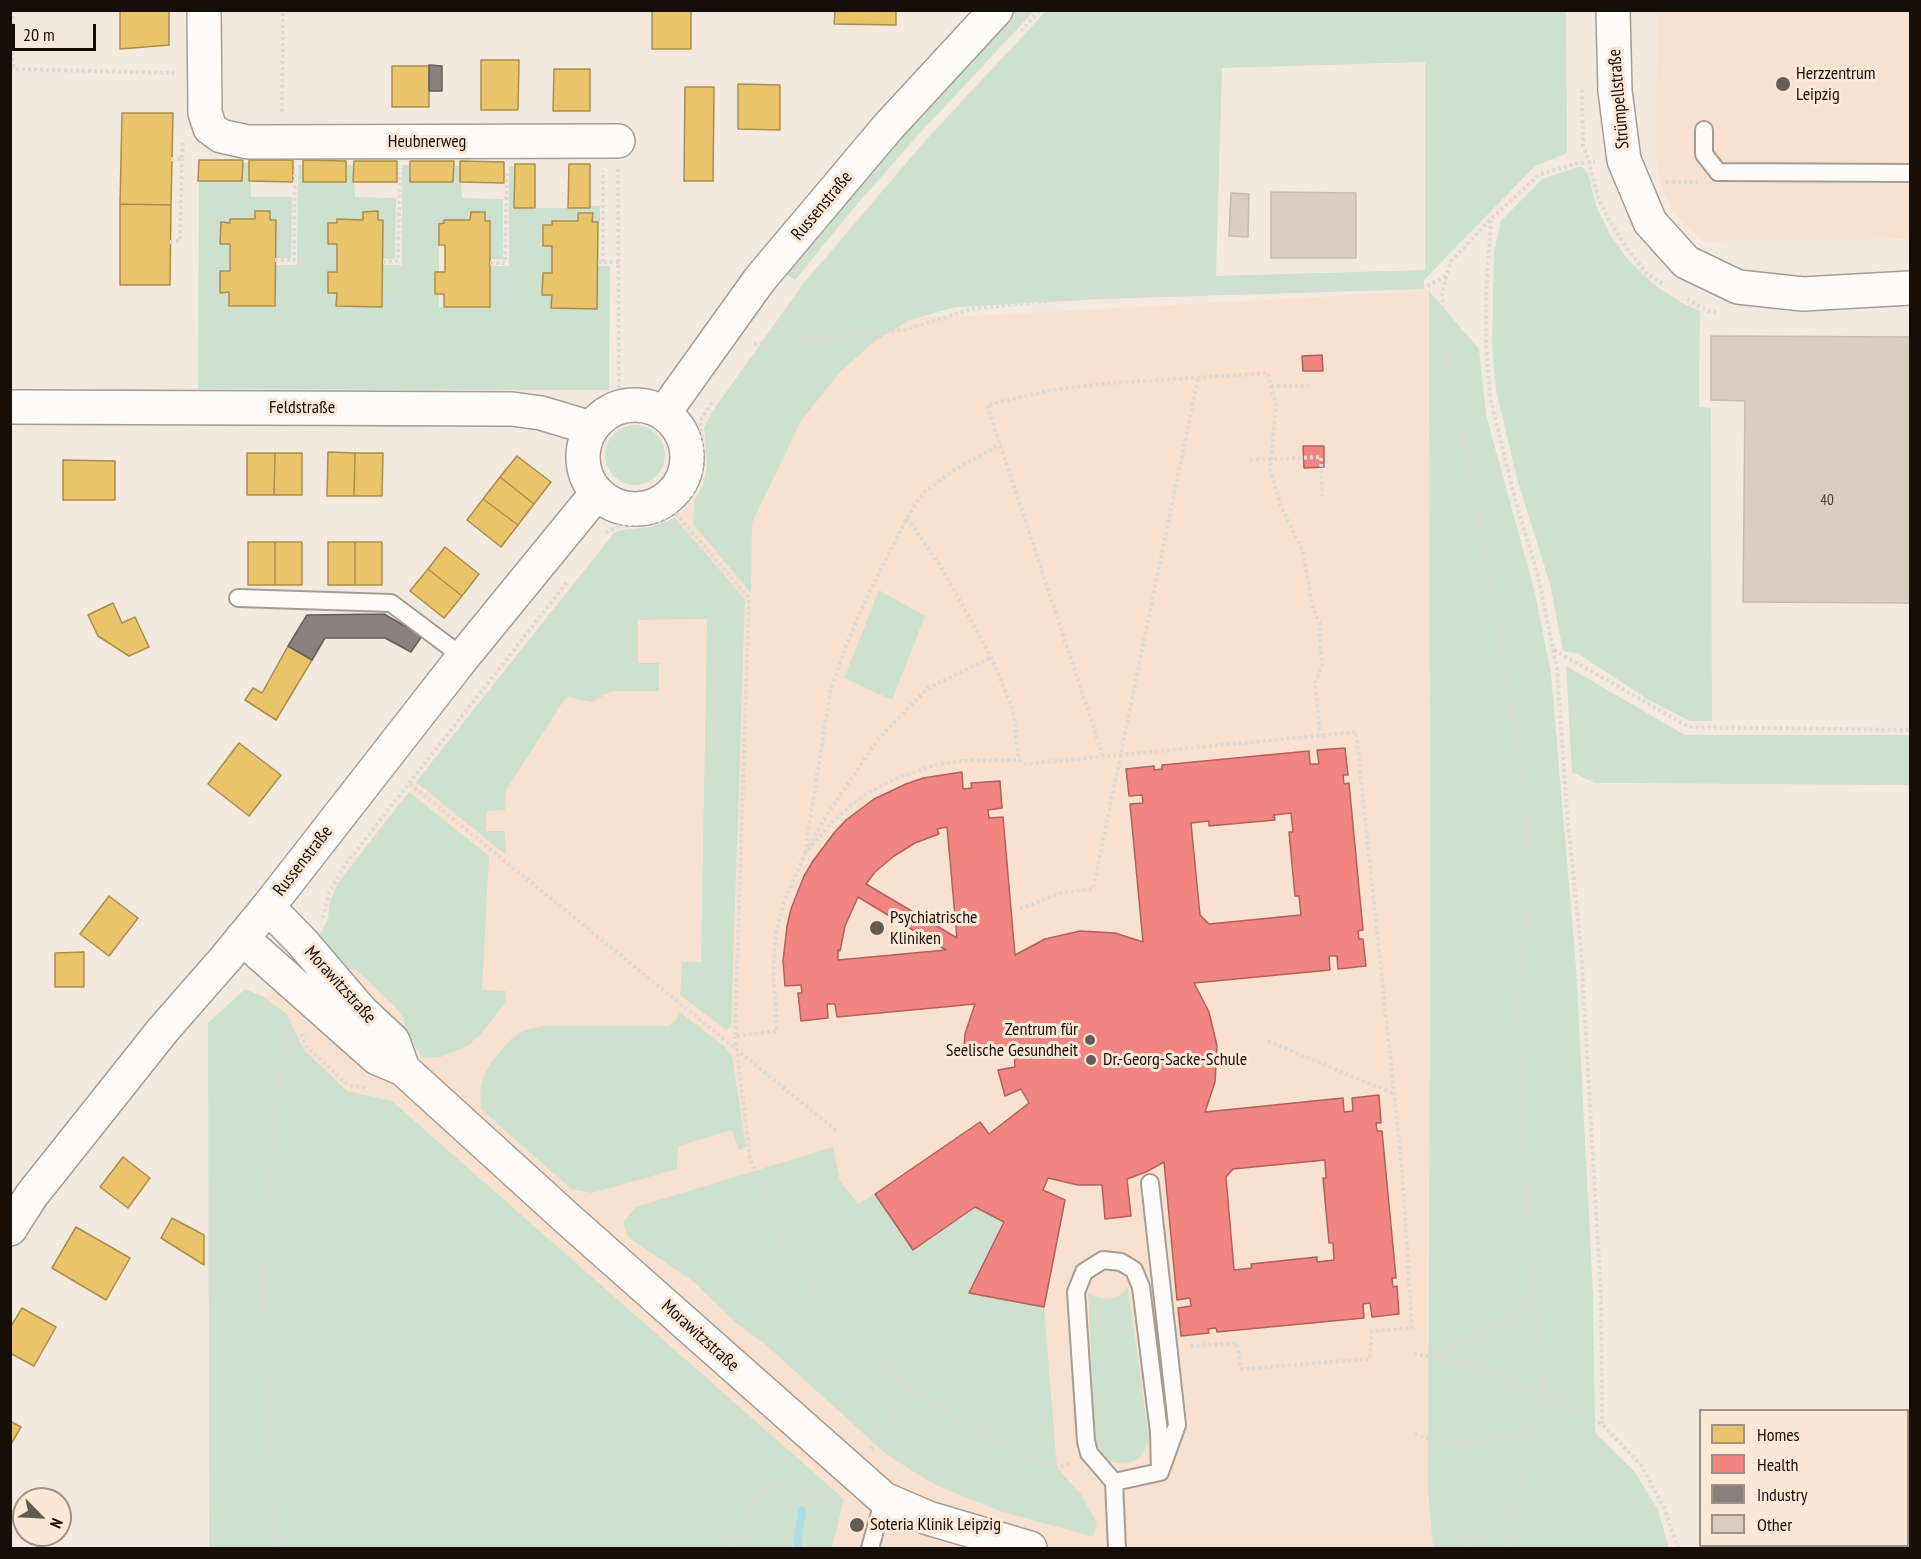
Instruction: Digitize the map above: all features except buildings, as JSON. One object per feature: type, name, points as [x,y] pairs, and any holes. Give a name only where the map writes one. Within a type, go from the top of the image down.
[{"type":"street","points":[[204,10],[204,74]]},
{"type":"street","name":"Russenstraße","points":[[664,413],[760,279],[888,127],[996,10]]},
{"type":"street","name":"Strümpellstraße","points":[[1613,10],[1615,91],[1624,160],[1650,222],[1686,262],[1738,287],[1803,294],[1911,288]]},
{"type":"street","name":"Heubnerweg","points":[[204,74],[205,113],[210,128],[221,136],[237,140],[248,142],[508,141],[610,152]]},
{"type":"street","points":[[622,405],[644,405],[664,413],[674,421],[681,432],[686,444],[687,457],[686,469],[669,506],[629,509],[606,501],[586,477],[582,457],[586,437],[591,428],[604,414],[622,405]]},
{"type":"street","name":"Feldstraße","points":[[10,407],[512,409],[541,413],[591,428]]},
{"type":"street","name":"Russenstraße","points":[[10,1229],[31,1196],[163,1030],[268,907],[463,657],[597,493]]},
{"type":"street","name":"Morawitzstraße","points":[[268,907],[303,943],[362,1011],[393,1041],[403,1069]]},
{"type":"street","name":"Morawitzstraße","points":[[242,938],[377,1058],[403,1069],[569,1220],[849,1488],[884,1499],[928,1518],[1030,1548]]},
{"type":"lane","points":[[1704,130],[1704,154],[1718,172],[1911,173]]},
{"type":"lane","points":[[238,598],[391,603],[463,657]]},
{"type":"lane","points":[[1150,1182],[1177,1425],[1160,1472]]},
{"type":"lane","points":[[1117,1548],[1113,1482],[1089,1453],[1086,1441],[1077,1292],[1084,1272],[1103,1260],[1121,1262],[1134,1270],[1141,1287],[1159,1432],[1160,1472]]},
{"type":"lane","points":[[1113,1482],[1160,1472]]},
{"type":"lane","points":[[870,1548],[884,1499]]},
{"type":"path","points":[[13,10],[12,69],[204,74]]},
{"type":"path","points":[[275,260],[294,260],[283,10]]},
{"type":"path","points":[[1016,36],[1040,10]]},
{"type":"path","points":[[490,263],[506,262],[508,141]]},
{"type":"path","points":[[383,262],[398,261],[400,142]]},
{"type":"path","points":[[610,152],[600,262],[619,262]]},
{"type":"path","points":[[610,152],[619,262],[619,390],[622,405]]},
{"type":"path","points":[[170,242],[180,241],[182,159]]},
{"type":"path","points":[[1506,1548],[1514,1502],[1545,1396],[1529,1236],[1518,1002],[1531,885],[1525,791],[1488,570],[1445,343],[1442,292],[1451,261],[1491,219],[1540,174],[1578,163],[1624,160]]},
{"type":"path","points":[[1660,178],[1666,182],[1705,182],[1718,172]]},
{"type":"path","points":[[1491,219],[1486,324],[1490,397],[1515,499],[1538,576],[1557,669],[1567,813],[1581,948],[1601,1297],[1602,1424]]},
{"type":"path","points":[[754,344],[904,330],[971,309],[1103,295],[1427,286],[1447,276]]},
{"type":"path","points":[[748,352],[759,336]]},
{"type":"path","points":[[1103,756],[987,405],[1052,390],[1111,383],[1268,373],[1276,405],[1270,469],[1280,504],[1303,551],[1312,606],[1319,622],[1322,667],[1315,682],[1320,735]]},
{"type":"path","points":[[1020,909],[1060,893],[1093,889],[1198,378]]},
{"type":"path","points":[[1271,386],[1308,386]]},
{"type":"path","points":[[604,536],[608,531],[619,526],[659,521],[669,506],[692,494],[701,472],[703,444],[700,421],[718,395]]},
{"type":"path","points":[[805,854],[830,693],[847,643],[868,595],[907,518],[922,494],[957,468],[1001,444]]},
{"type":"path","points":[[1250,460],[1321,457],[1322,496]]},
{"type":"path","points":[[669,506],[748,598],[735,1036],[750,1158],[781,1241],[827,1316],[849,1340],[907,1388],[982,1435],[1057,1468],[1089,1453]]},
{"type":"path","points":[[907,518],[943,570],[991,657],[1013,709],[1019,760]]},
{"type":"path","points":[[323,918],[328,895],[345,865],[570,578]]},
{"type":"path","points":[[1553,650],[1689,727],[1911,730]]},
{"type":"path","points":[[735,1036],[777,1032],[773,963],[776,932],[784,902],[805,854],[828,813],[879,738],[928,688],[991,657]]},
{"type":"path","points":[[805,854],[830,824],[870,792],[893,780],[934,765],[961,761],[1019,760],[1026,764],[1356,732],[1394,1094],[1412,1328],[1372,1331],[1370,1359],[1241,1369],[1238,1343],[1170,1348]]},
{"type":"path","points":[[410,784],[838,1132]]},
{"type":"path","points":[[274,1548],[264,1303],[265,1219],[278,1096],[290,1012]]},
{"type":"path","points":[[1268,1041],[1394,1094]]},
{"type":"path","points":[[1436,1358],[1458,1344],[1536,1305]]},
{"type":"path","points":[[1414,1354],[1480,1365],[1602,1424],[1641,1465],[1664,1508],[1678,1548]]},
{"type":"path","points":[[732,1548],[746,1511],[767,1487],[786,1485],[832,1503],[849,1488],[907,1388]]},
{"type":"path","points":[[1414,1434],[1462,1442],[1535,1432]]},
{"type":"path","points":[[1466,1548],[1492,1529],[1514,1502]]},
{"type":"shaded area","name":"Herzzentrum Leipzig","points":[[1657,11],[1910,11],[1910,239],[1703,241],[1672,209],[1661,187],[1656,157]]},
{"type":"shaded area","name":"Psychiatrische Kliniken","points":[[1429,291],[1428,1491],[1433,1548],[832,1548],[843,1499],[392,1101],[347,1091],[304,1050],[287,1014],[264,997],[318,937],[328,919],[332,895],[348,868],[614,533],[661,524],[675,518],[694,500],[703,485],[707,466],[704,427],[785,321],[971,316]]},
{"type":"green space","points":[[1014,11],[1034,11],[919,134],[852,210],[795,280],[783,272],[897,136]]},
{"type":"green space","points":[[1046,11],[1566,11],[1567,153],[1535,166],[1424,280],[1424,289],[1102,299],[955,307],[910,320],[875,341],[840,372],[801,421],[752,523],[751,593],[693,524],[694,500],[703,485],[707,466],[704,427],[712,412],[803,284],[925,141]],"holes":[[[1425,62],[1425,270],[1216,276],[1222,68]]]},
{"type":"green space","points":[[199,160],[199,181],[242,181],[242,163],[250,163],[251,197],[292,197],[291,258],[275,258],[276,220],[270,220],[270,211],[256,211],[255,219],[230,219],[230,223],[221,223],[220,243],[230,244],[230,271],[220,293],[229,292],[230,306],[275,306],[275,265],[297,265],[298,165],[303,165],[303,182],[346,182],[346,165],[353,165],[355,197],[396,198],[395,259],[383,258],[383,220],[378,220],[377,211],[363,212],[363,220],[338,219],[337,223],[328,223],[328,244],[337,244],[337,272],[328,272],[328,292],[337,293],[337,306],[383,306],[383,265],[402,265],[402,165],[410,165],[410,182],[453,182],[453,165],[460,166],[462,198],[503,199],[503,259],[490,259],[490,221],[485,221],[485,212],[471,212],[470,220],[445,220],[444,223],[439,224],[439,307],[490,307],[490,266],[509,266],[509,166],[514,166],[514,208],[600,206],[600,222],[592,222],[592,213],[578,213],[578,221],[543,225],[543,245],[552,246],[552,273],[543,274],[542,294],[552,295],[552,308],[597,308],[597,266],[610,266],[609,390],[198,389]]},
{"type":"green space","points":[[1581,166],[1588,173],[1596,206],[1611,236],[1629,261],[1653,284],[1682,303],[1700,311],[1699,407],[1711,408],[1712,721],[1690,721],[1649,700],[1577,653],[1563,651],[1550,584],[1518,482],[1496,390],[1492,342],[1494,252],[1501,221],[1542,179]]},
{"type":"green space","points":[[1429,291],[1479,349],[1486,415],[1534,589],[1551,674],[1576,967],[1593,1295],[1595,1433],[1634,1471],[1658,1510],[1669,1548],[1433,1548],[1428,1491]]},
{"type":"green space","points":[[635,425],[652,430],[660,438],[665,455],[660,472],[652,480],[635,485],[618,480],[610,472],[605,455],[610,438],[618,430]]},
{"type":"green space","points":[[675,518],[745,599],[731,1026],[726,1030],[680,995],[682,962],[701,962],[707,619],[638,620],[638,663],[659,663],[659,691],[612,691],[592,702],[566,697],[506,790],[505,810],[487,811],[486,831],[505,831],[506,855],[416,782],[614,533],[651,527]]},
{"type":"green space","points":[[879,590],[925,616],[892,700],[844,678]]},
{"type":"green space","points":[[1566,666],[1685,735],[1910,735],[1910,785],[1595,783],[1572,772]]},
{"type":"green space","points":[[409,792],[489,856],[482,990],[506,991],[506,1002],[480,1035],[467,1046],[441,1057],[423,1058],[405,1031],[404,1019],[396,1008],[356,970],[340,965],[318,937],[328,919],[329,905],[338,883]]},
{"type":"green space","points":[[245,989],[264,997],[287,1014],[304,1050],[347,1091],[392,1101],[844,1499],[832,1548],[209,1548],[208,1023]]},
{"type":"green space","points":[[680,1012],[725,1047],[732,1056],[746,1147],[739,1150],[732,1130],[678,1146],[677,1169],[592,1193],[571,1189],[481,1109],[480,1093],[483,1077],[492,1061],[512,1038],[525,1030],[543,1026],[668,1026],[675,1022]]},
{"type":"green space","points":[[833,1147],[840,1181],[858,1204],[875,1194],[913,1250],[975,1207],[1004,1222],[1044,1307],[1057,1468],[1080,1493],[1097,1523],[1093,1537],[1000,1511],[940,1487],[920,1476],[885,1453],[765,1344],[735,1322],[694,1282],[629,1238],[623,1222],[636,1207]]},
{"type":"green space","points":[[1128,1288],[1149,1438],[1142,1455],[1137,1460],[1125,1464],[1106,1459],[1096,1443],[1088,1293],[1108,1299],[1120,1295]]},
{"type":"waterway","points":[[797,1548],[802,1510]]},
{"type":"place","name":"Herzzentrum Leipzig","points":[[1783,84]]},
{"type":"place","name":"Psychiatrische Kliniken","points":[[877,928]]},
{"type":"place","name":"Zentrum für Seelische Gesundheit","points":[[1090,1040]]},
{"type":"place","name":"Dr.-Georg-Sacke-Schule","points":[[1091,1060]]},
{"type":"place","name":"Soteria Klinik Leipzig","points":[[857,1525]]}]
